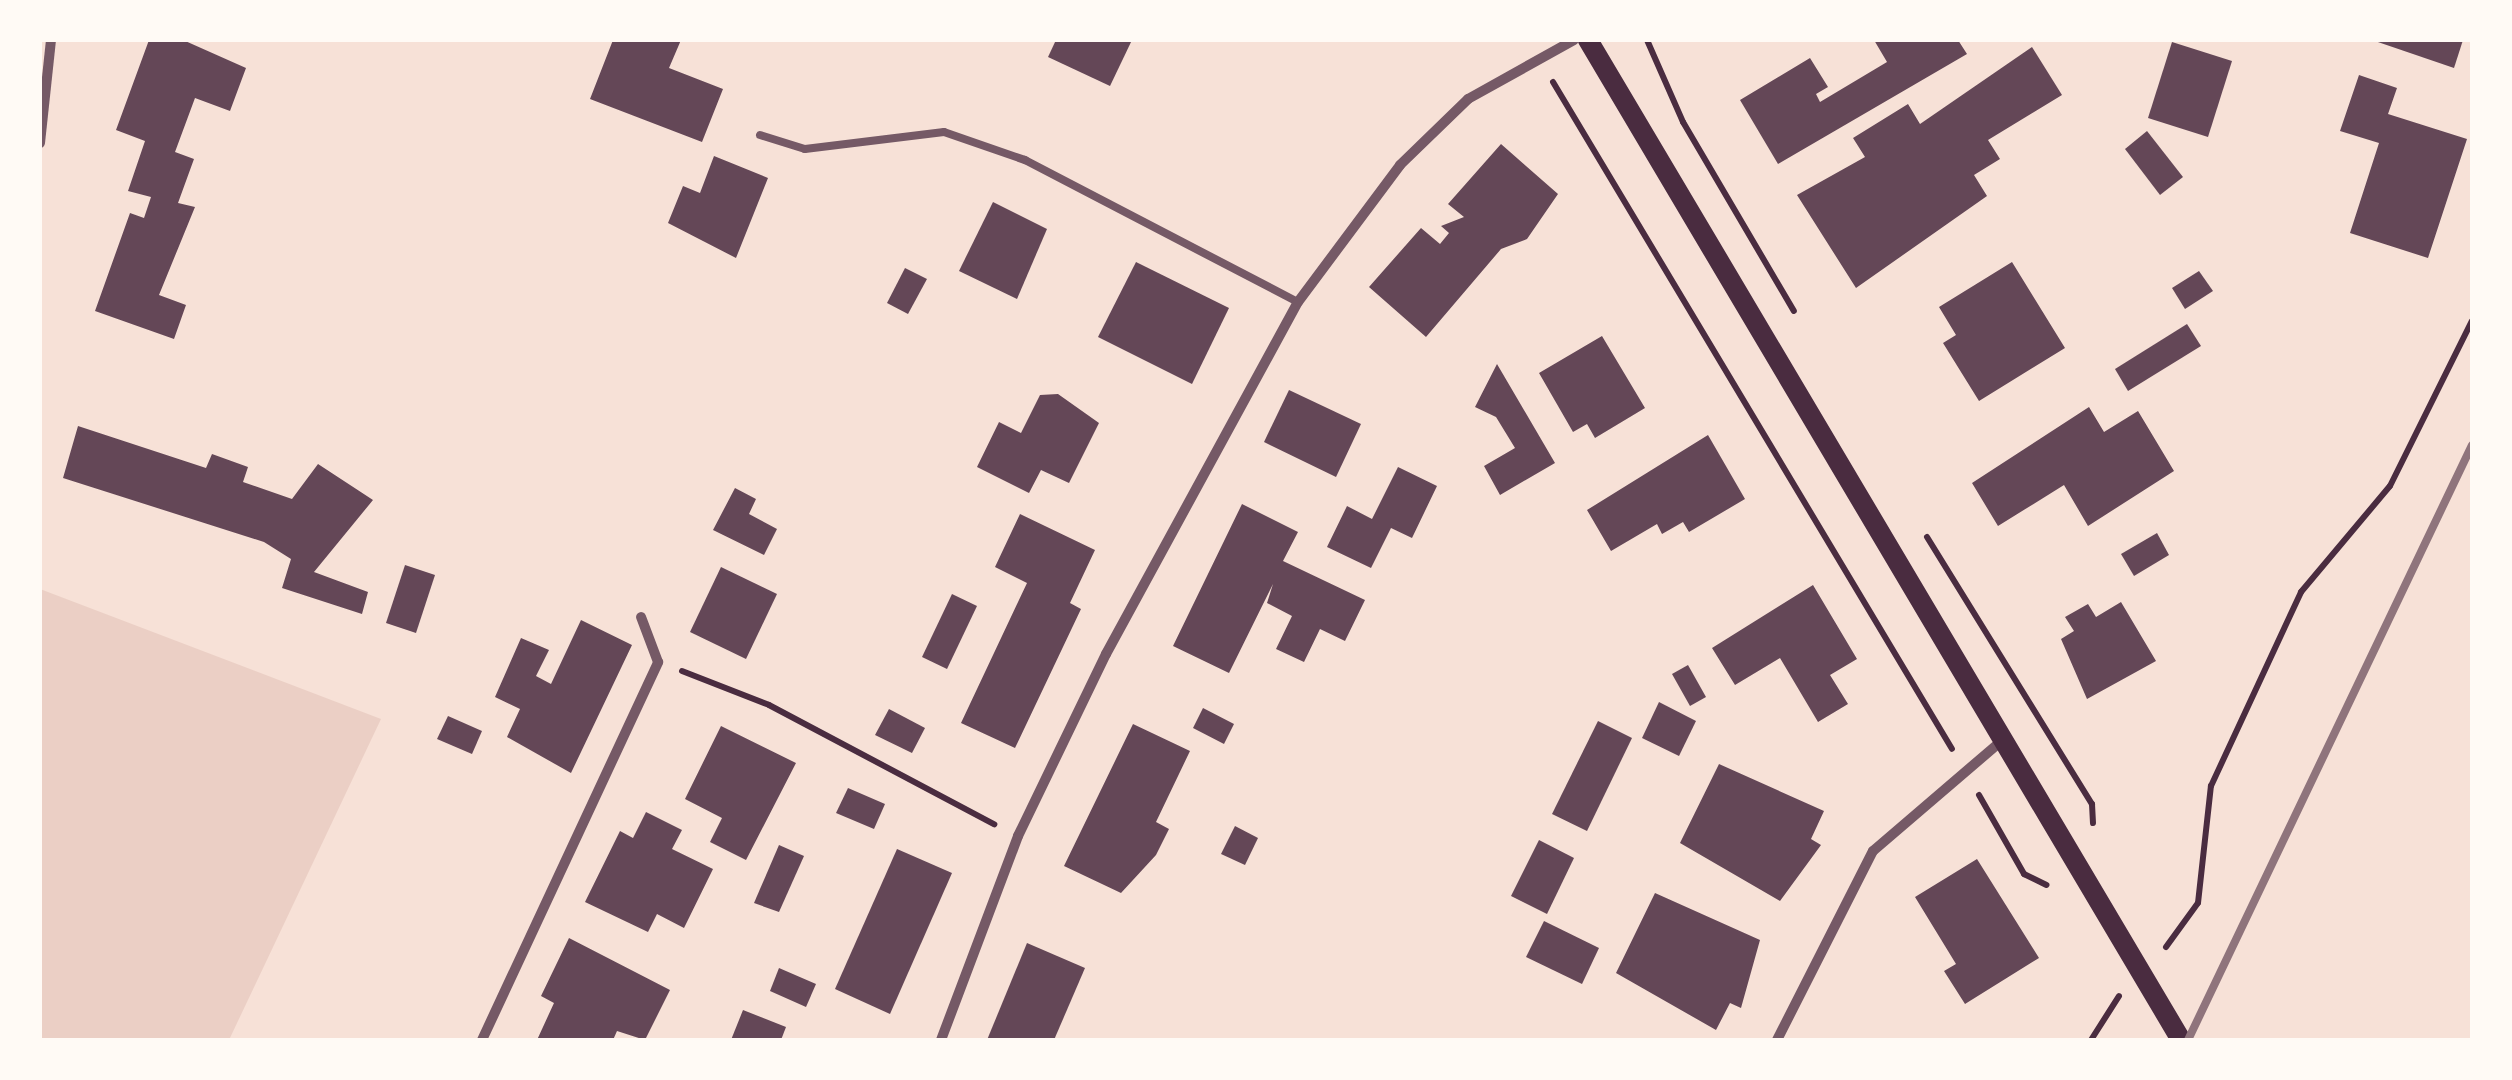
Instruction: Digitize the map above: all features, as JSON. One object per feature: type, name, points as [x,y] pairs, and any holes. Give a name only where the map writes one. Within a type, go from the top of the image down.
[{"type":"main road","points":[[1588,40],[2000,743],[2182,1040]]},
{"type":"street","points":[[40,142],[51,40]]},
{"type":"street","points":[[941,1040],[1018,836],[1203,466],[1298,302],[1400,165],[1468,99],[1574,40]]},
{"type":"street","points":[[482,1040],[658,662],[642,617]]},
{"type":"street","points":[[1777,1040],[1873,851],[2000,743]]},
{"type":"lane","points":[[760,135],[805,149],[944,132],[1025,160],[1298,302]]},
{"type":"path","points":[[1647,40],[1683,122],[1802,325]]},
{"type":"path","points":[[1538,61],[1641,216],[2024,874]]},
{"type":"path","points":[[2091,1040],[2198,903],[2211,786],[2301,592],[2390,486],[2472,322]]},
{"type":"path","points":[[1921,526],[2092,804]]},
{"type":"path","points":[[658,662],[769,705],[1018,836]]},
{"type":"shaded area","points":[[40,589],[381,719],[229,1040],[40,1040]]},
{"type":"building","points":[[149,40],[183,40],[246,68],[230,111],[195,98],[175,152],[194,159],[178,203],[195,207],[159,295],[186,305],[174,339],[95,311],[130,213],[144,218],[151,197],[128,191],[145,141],[116,130]]},
{"type":"building","points":[[613,40],[681,40],[669,68],[723,89],[702,142],[590,99]]},
{"type":"building","points":[[1056,40],[1132,40],[1110,86],[1048,57]]},
{"type":"building","points":[[1874,40],[1958,40],[1967,54],[1778,164],[1740,100],[1810,58],[1828,87],[1816,94],[1820,102],[1887,62]]},
{"type":"building","points":[[2372,40],[2463,40],[2454,68]]},
{"type":"building","points":[[2172,42],[2232,61],[2208,137],[2148,118]]},
{"type":"building","points":[[2032,47],[2062,95],[1988,140],[2000,159],[1974,175],[1987,196],[1856,288],[1797,195],[1865,157],[1853,138],[1908,104],[1920,124]]},
{"type":"building","points":[[2359,75],[2397,88],[2388,114],[2467,139],[2428,258],[2350,233],[2379,143],[2340,131]]},
{"type":"building","points":[[2147,131],[2183,177],[2160,195],[2125,149]]},
{"type":"building","points":[[1501,144],[1558,194],[1527,239],[1501,249],[1426,337],[1369,287],[1421,228],[1440,244],[1449,233],[1441,226],[1464,217],[1448,204]]},
{"type":"building","points":[[714,156],[768,178],[736,258],[668,223],[683,186],[700,193]]},
{"type":"building","points":[[993,202],[1047,229],[1017,299],[959,271]]},
{"type":"building","points":[[1136,262],[1229,308],[1192,384],[1098,337]]},
{"type":"building","points":[[2012,262],[2065,348],[1979,401],[1943,343],[1956,335],[1939,307]]},
{"type":"building","points":[[905,268],[927,279],[908,314],[887,303]]},
{"type":"building","points":[[2199,271],[2213,291],[2185,309],[2172,288]]},
{"type":"building","points":[[2187,324],[2201,346],[2128,391],[2115,369]]},
{"type":"building","points":[[1602,336],[1645,408],[1595,438],[1587,424],[1573,432],[1539,373]]},
{"type":"building","points":[[1497,364],[1555,463],[1500,495],[1484,466],[1515,448],[1496,417],[1475,407]]},
{"type":"building","points":[[1289,390],[1361,424],[1336,477],[1264,442]]},
{"type":"building","points":[[1058,394],[1099,423],[1069,483],[1041,470],[1029,493],[977,467],[999,422],[1021,433],[1040,395]]},
{"type":"building","points":[[2089,407],[2104,432],[2138,411],[2174,471],[2088,526],[2064,485],[1998,526],[1972,483]]},
{"type":"building","points":[[78,426],[206,468],[212,454],[248,467],[243,482],[292,499],[318,464],[373,500],[314,572],[368,592],[362,614],[282,588],[291,559],[264,542],[63,478]]},
{"type":"building","points":[[1708,435],[1745,499],[1689,532],[1683,522],[1662,534],[1657,524],[1611,551],[1587,510]]},
{"type":"building","points":[[1398,467],[1437,486],[1412,538],[1391,528],[1371,568],[1327,547],[1347,506],[1372,519]]},
{"type":"building","points":[[735,488],[756,499],[749,514],[777,529],[764,555],[713,530]]},
{"type":"building","points":[[1242,504],[1298,532],[1283,561],[1365,600],[1345,641],[1320,629],[1304,662],[1276,649],[1292,616],[1267,603],[1273,584],[1229,673],[1173,646]]},
{"type":"building","points":[[1020,514],[1095,550],[1070,603],[1081,609],[1015,748],[961,723],[1027,583],[995,567]]},
{"type":"building","points":[[2157,533],[2169,555],[2134,576],[2121,554]]},
{"type":"building","points":[[405,565],[435,575],[416,633],[386,623]]},
{"type":"building","points":[[721,567],[777,594],[746,659],[690,632]]},
{"type":"building","points":[[1813,585],[1857,659],[1830,675],[1848,704],[1818,722],[1780,658],[1735,685],[1712,648]]},
{"type":"building","points":[[952,594],[977,606],[947,669],[922,657]]},
{"type":"building","points":[[2121,602],[2156,661],[2087,699],[2061,639],[2074,631],[2065,617],[2088,604],[2096,617]]},
{"type":"building","points":[[581,620],[632,645],[571,773],[507,737],[520,709],[495,697],[521,638],[549,650],[536,676],[551,684]]},
{"type":"building","points":[[1688,665],[1706,697],[1690,706],[1672,674]]},
{"type":"building","points":[[1659,702],[1696,721],[1679,756],[1642,738]]},
{"type":"building","points":[[1203,708],[1234,724],[1224,744],[1193,728]]},
{"type":"building","points":[[889,709],[925,728],[912,753],[875,735]]},
{"type":"building","points":[[448,716],[482,731],[472,754],[437,739]]},
{"type":"building","points":[[1598,721],[1632,738],[1587,831],[1552,814]]},
{"type":"building","points":[[1133,724],[1190,751],[1156,822],[1169,829],[1156,855],[1121,893],[1064,866]]},
{"type":"building","points":[[721,726],[796,763],[746,860],[710,842],[722,818],[685,799]]},
{"type":"building","points":[[1719,764],[1824,811],[1811,839],[1821,845],[1780,901],[1680,843]]},
{"type":"building","points":[[848,788],[885,804],[874,829],[836,813]]},
{"type":"building","points":[[646,812],[682,830],[672,849],[713,869],[684,928],[657,914],[648,932],[585,902],[620,831],[633,838]]},
{"type":"building","points":[[1235,826],[1258,838],[1245,865],[1221,854]]},
{"type":"building","points":[[1539,840],[1574,858],[1547,914],[1511,896]]},
{"type":"building","points":[[779,845],[804,856],[779,912],[754,903]]},
{"type":"building","points":[[897,849],[952,873],[890,1014],[835,989]]},
{"type":"building","points":[[1977,859],[2039,958],[1965,1004],[1944,971],[1956,964],[1915,897]]},
{"type":"building","points":[[1655,893],[1760,940],[1741,1008],[1730,1003],[1716,1030],[1616,973]]},
{"type":"building","points":[[1544,921],[1599,948],[1582,984],[1526,957]]},
{"type":"building","points":[[569,938],[670,990],[645,1040],[617,1031],[613,1040],[537,1040],[554,1003],[541,996]]},
{"type":"building","points":[[1027,943],[1085,968],[1054,1040],[987,1040]]},
{"type":"building","points":[[779,968],[816,984],[806,1007],[770,991]]},
{"type":"building","points":[[743,1010],[786,1027],[781,1040],[731,1040]]},
{"type":"railway","points":[[2188,1040],[2472,445]]}]
